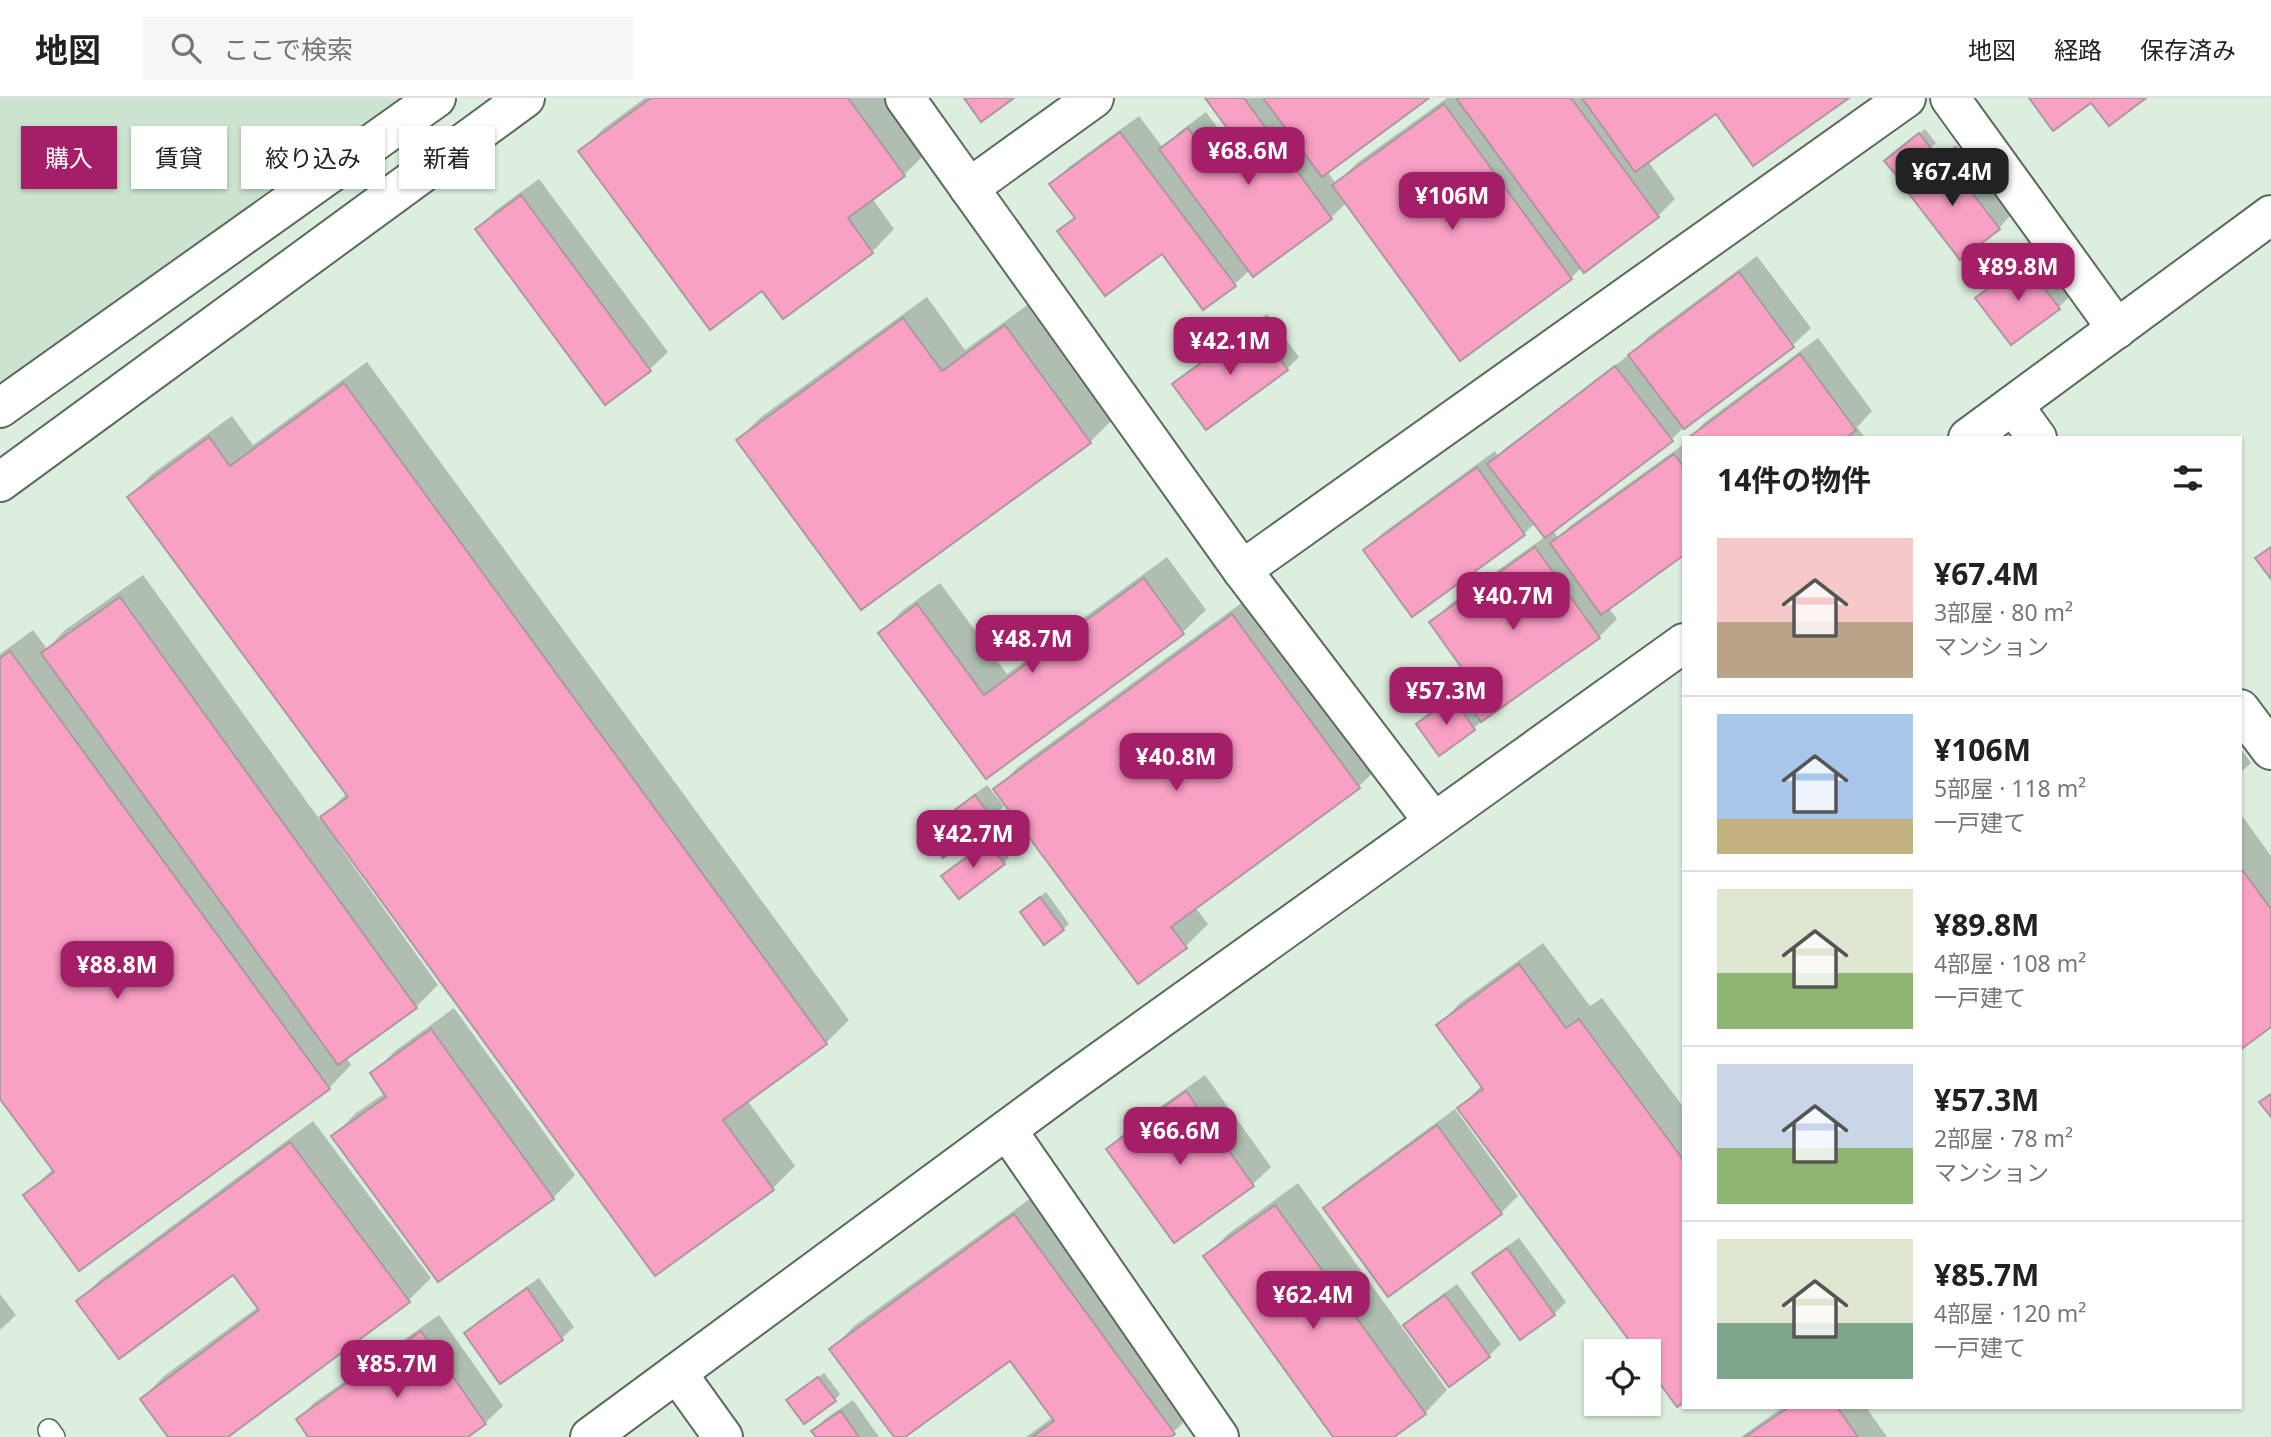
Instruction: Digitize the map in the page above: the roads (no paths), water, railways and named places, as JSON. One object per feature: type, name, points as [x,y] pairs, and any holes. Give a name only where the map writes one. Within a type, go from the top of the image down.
[{"type":"street","points":[[0,408],[436,98]]},
{"type":"street","points":[[0,482],[525,98]]},
{"type":"street","points":[[905,98],[1242,570],[1433,821]]},
{"type":"street","points":[[969,188],[1094,98]]},
{"type":"street","points":[[1242,570],[1906,98]]},
{"type":"street","points":[[1950,98],[2117,329]]},
{"type":"street","points":[[1971,436],[2271,215]]},
{"type":"street","points":[[2012,405],[2035,436]]},
{"type":"street","points":[[590,1437],[1007,1130],[1682,644]]},
{"type":"street","points":[[2242,712],[2271,750]]},
{"type":"street","points":[[1007,1130],[1219,1437]]},
{"type":"street","points":[[677,1373],[723,1437]]}]
